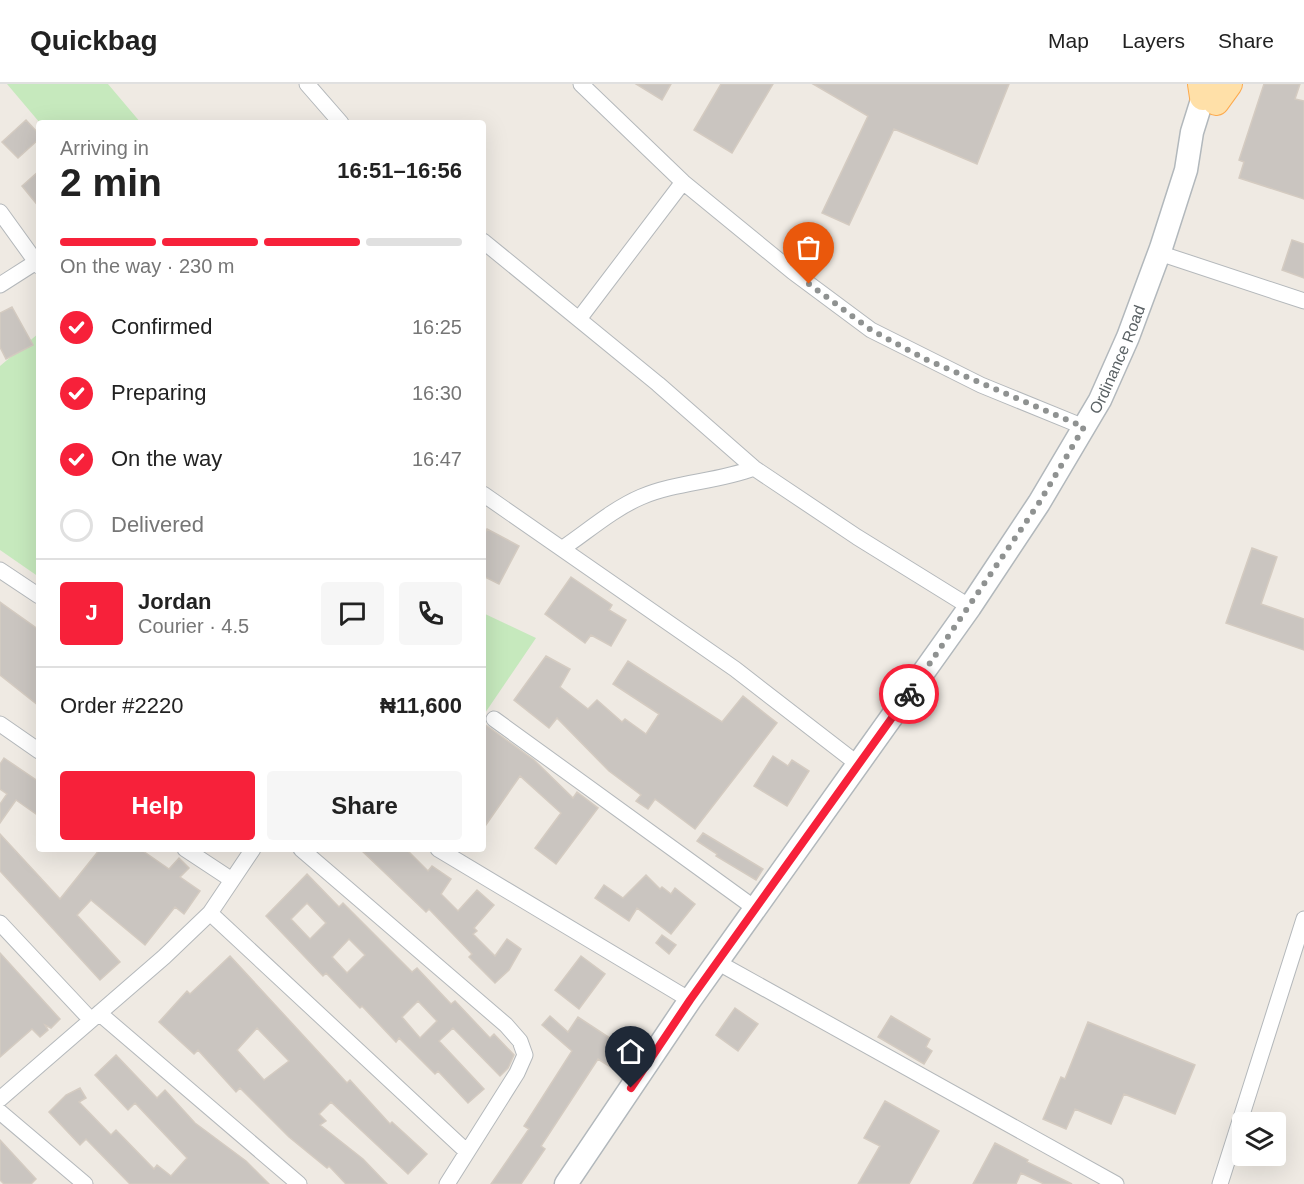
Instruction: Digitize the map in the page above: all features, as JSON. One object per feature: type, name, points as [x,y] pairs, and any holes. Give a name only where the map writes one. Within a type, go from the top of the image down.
[{"type":"street","points":[[307,84],[338,120]]},
{"type":"street","points":[[581,84],[683,182],[793,272],[871,330],[981,385],[1084,427]]},
{"type":"street","name":"Ordinance Road","points":[[566,1184],[690,1000],[970,608],[1039,503],[1084,427],[1115,368],[1159,253],[1186,170],[1192,132],[1213,89]]},
{"type":"street","points":[[579,319],[683,182]]},
{"type":"street","points":[[0,212],[36,263]]},
{"type":"street","points":[[486,243],[658,384],[754,468],[857,537],[970,608]]},
{"type":"street","points":[[1159,253],[1304,301]]},
{"type":"street","points":[[0,285],[36,265]]},
{"type":"street","points":[[563,548],[641,497],[670,488],[728,478],[754,468]]},
{"type":"street","points":[[486,496],[735,669],[859,765]]},
{"type":"street","points":[[0,570],[36,594]]},
{"type":"street","points":[[494,719],[756,909]]},
{"type":"street","points":[[0,724],[36,749]]},
{"type":"street","points":[[190,852],[232,880]]},
{"type":"street","points":[[0,1099],[210,913],[251,852]]},
{"type":"street","points":[[304,852],[497,1017],[520,1041],[525,1055],[517,1073],[447,1184]]},
{"type":"street","points":[[443,852],[690,1000]]},
{"type":"street","points":[[210,913],[466,1151]]},
{"type":"street","points":[[1220,1184],[1304,920]]},
{"type":"street","points":[[0,923],[95,1016],[299,1184]]},
{"type":"street","points":[[717,962],[1116,1184]]},
{"type":"street","points":[[0,1112],[85,1184]]},
{"type":"green space","points":[[7,84],[108,84],[138,120],[37,120]]},
{"type":"green space","points":[[36,336],[36,575],[0,550],[0,366]]},
{"type":"green space","points":[[486,614],[536,638],[486,712]]},
{"type":"building","points":[[636,84],[671,84],[662,100]]},
{"type":"building","points":[[721,84],[773,84],[732,153],[694,130]]},
{"type":"building","points":[[813,84],[1009,84],[977,164],[894,129],[849,225],[822,213],[868,116]]},
{"type":"building","points":[[1264,84],[1300,84],[1295,99],[1304,101],[1304,199],[1239,178],[1244,162],[1239,160]]},
{"type":"building","points":[[26,120],[36,131],[36,142],[18,158],[2,142]]},
{"type":"building","points":[[36,174],[36,203],[22,186]]},
{"type":"building","points":[[1292,240],[1304,244],[1304,278],[1282,270]]},
{"type":"building","points":[[12,307],[33,345],[6,359],[0,347],[0,313]]},
{"type":"building","points":[[487,529],[519,546],[499,584],[486,578]]},
{"type":"building","points":[[1252,548],[1277,557],[1261,604],[1304,619],[1304,650],[1226,623]]},
{"type":"building","points":[[571,577],[612,605],[609,610],[626,620],[611,646],[591,635],[585,643],[545,614]]},
{"type":"building","points":[[0,602],[36,628],[36,704],[0,675]]},
{"type":"building","points":[[546,656],[570,669],[560,687],[588,709],[597,700],[622,722],[625,719],[646,734],[659,714],[613,684],[628,661],[722,722],[743,696],[777,723],[695,829],[655,799],[648,809],[636,801],[641,795],[609,771],[557,718],[549,728],[514,700]]},
{"type":"building","points":[[486,725],[534,760],[573,798],[577,792],[598,808],[556,864],[535,848],[561,813],[520,776],[486,825]]},
{"type":"building","points":[[773,756],[788,766],[792,760],[809,771],[787,806],[754,786]]},
{"type":"building","points":[[4,758],[36,780],[36,814],[16,800],[0,823],[0,804],[7,794],[0,789],[0,764]]},
{"type":"building","points":[[703,833],[763,869],[756,880],[716,856],[717,854],[697,841]]},
{"type":"building","points":[[0,834],[60,899],[98,852],[144,852],[169,869],[179,858],[189,868],[180,877],[200,891],[184,914],[175,907],[145,945],[91,900],[77,915],[120,962],[100,980],[0,871]]},
{"type":"building","points":[[363,852],[409,852],[428,871],[432,866],[451,879],[441,894],[458,911],[477,890],[494,905],[474,928],[477,931],[473,934],[495,956],[507,939],[521,949],[509,970],[495,983],[469,957],[472,954],[429,909],[426,912]]},
{"type":"building","points":[[307,874],[339,907],[343,903],[412,972],[417,968],[451,1004],[455,1001],[490,1038],[494,1034],[514,1055],[508,1068],[500,1076],[453,1028],[439,1041],[484,1089],[468,1103],[438,1071],[435,1074],[399,1038],[396,1042],[326,973],[323,976],[266,916]],"holes":[[[307,903],[326,923],[310,939],[291,919]],[[349,939],[365,955],[347,973],[332,957]],[[418,1001],[437,1021],[420,1038],[402,1017]]]},
{"type":"building","points":[[646,875],[660,889],[662,887],[671,894],[675,888],[695,904],[671,934],[637,908],[629,921],[595,898],[604,885],[623,898]]},
{"type":"building","points":[[662,935],[676,945],[669,954],[656,943]]},
{"type":"building","points":[[0,953],[60,1019],[51,1028],[45,1025],[48,1030],[40,1037],[32,1029],[0,1057]]},
{"type":"building","points":[[230,956],[347,1083],[350,1080],[390,1124],[392,1122],[427,1154],[408,1174],[331,1102],[319,1114],[326,1121],[320,1125],[363,1159],[387,1184],[346,1184],[329,1166],[327,1168],[289,1137],[240,1088],[236,1092],[198,1050],[194,1054],[159,1022],[187,991],[190,994]],"holes":[[[257,1028],[289,1061],[264,1080],[237,1050]]]},
{"type":"building","points":[[581,956],[605,974],[579,1009],[555,990]]},
{"type":"building","points":[[735,1008],[758,1024],[738,1051],[716,1035]]},
{"type":"building","points":[[550,1016],[568,1032],[578,1017],[625,1048],[612,1068],[598,1059],[541,1146],[545,1149],[521,1184],[491,1184],[529,1129],[524,1126],[572,1051],[542,1025]]},
{"type":"building","points":[[891,1016],[930,1039],[926,1047],[932,1051],[924,1064],[878,1037]]},
{"type":"building","points":[[1088,1022],[1195,1065],[1175,1114],[1124,1094],[1111,1124],[1075,1109],[1066,1129],[1043,1119],[1061,1077],[1065,1079]]},
{"type":"building","points":[[116,1055],[157,1098],[165,1090],[195,1123],[246,1161],[269,1184],[130,1184],[86,1139],[80,1145],[49,1112],[66,1095],[80,1088],[86,1098],[79,1102],[111,1135],[116,1130],[154,1169],[157,1165],[171,1176],[187,1158],[135,1103],[128,1110],[95,1075]]},
{"type":"building","points":[[885,1101],[939,1131],[909,1184],[858,1184],[880,1146],[864,1138]]},
{"type":"building","points":[[0,1140],[36,1179],[31,1184],[4,1184],[0,1180]]},
{"type":"building","points":[[995,1143],[1072,1184],[1044,1184],[1021,1173],[1016,1184],[973,1184]]},
{"type":"way so far","points":[[809,284],[871,330],[927,360],[1084,427],[1039,503],[970,608],[909,694]]},
{"type":"route","points":[[631,1088],[690,1000],[909,694]]}]
